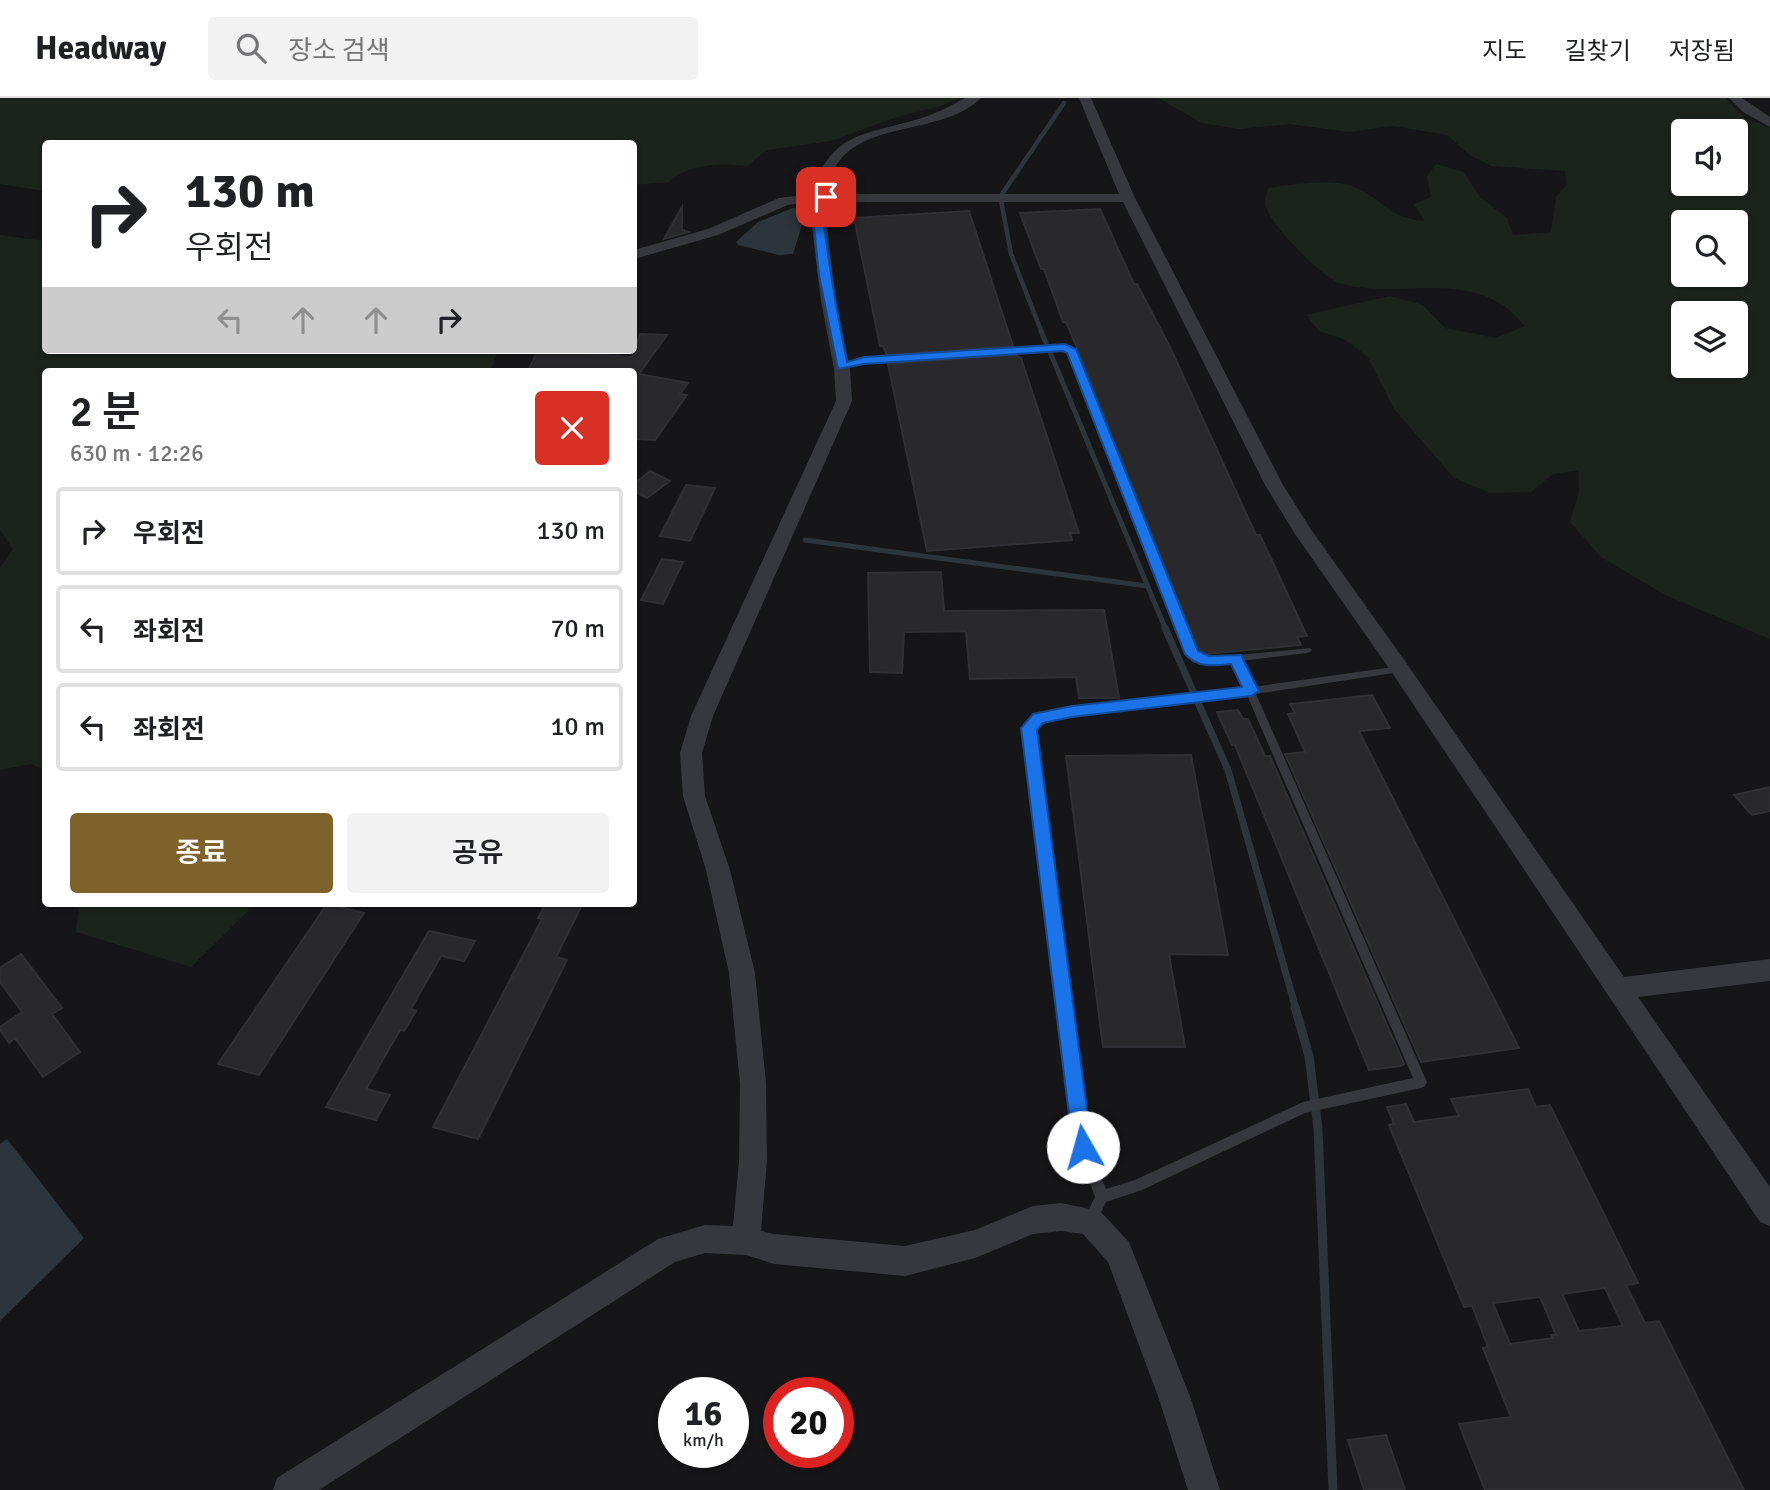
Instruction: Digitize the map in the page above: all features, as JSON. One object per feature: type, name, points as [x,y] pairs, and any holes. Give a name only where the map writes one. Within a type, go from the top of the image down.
[{"type":"street","points":[[746,1241],[753,1161],[753,1083],[741,974],[718,870],[694,796],[691,753],[702,716],[844,401],[845,380],[824,275],[816,197],[830,162],[841,148],[883,131],[941,116],[975,98]]},
{"type":"street","points":[[1085,98],[1128,198],[1274,485],[1304,534],[1400,669],[1770,1212]]},
{"type":"street","points":[[1735,98],[1747,109],[1770,122]]},
{"type":"street","points":[[637,254],[713,232],[784,201],[816,197],[1128,198]]},
{"type":"street","points":[[1616,989],[1770,970]]},
{"type":"street","points":[[289,1490],[668,1249],[705,1239],[746,1241],[774,1249],[905,1261],[975,1244],[1033,1220],[1096,1209],[1119,1252],[1175,1399],[1204,1490]]},
{"type":"lane","points":[[842,366],[864,361],[1065,347],[1072,351],[1192,654],[1207,661],[1307,650]]},
{"type":"lane","points":[[1236,659],[1251,691],[1421,1082],[1303,1108],[1137,1186],[1096,1209],[1083,1147],[1029,728],[1038,718],[1072,712],[1189,700],[1208,697],[1251,691],[1400,669]]},
{"type":"shaded area","points":[[0,98],[960,98],[831,141],[767,150],[747,166],[716,165],[696,168],[669,182],[637,185],[637,140],[42,140],[42,191],[0,184]]},
{"type":"shaded area","points":[[1158,98],[1725,98],[1748,119],[1671,119],[1671,196],[1748,196],[1748,119],[1770,128],[1770,639],[1665,595],[1601,557],[1570,522],[1579,492],[1578,470],[1553,474],[1531,492],[1490,493],[1454,478],[1394,409],[1367,356],[1344,339],[1319,331],[1306,315],[1390,296],[1423,305],[1445,328],[1495,338],[1525,326],[1501,304],[1463,290],[1362,288],[1333,280],[1310,262],[1286,237],[1265,204],[1268,188],[1311,183],[1345,184],[1364,192],[1402,216],[1425,221],[1414,204],[1431,197],[1427,176],[1436,164],[1463,172],[1480,197],[1507,218],[1513,235],[1551,232],[1556,197],[1566,185],[1565,171],[1491,166],[1470,155],[1447,135],[1393,126],[1349,132],[1289,124],[1239,129],[1202,123]]},
{"type":"shaded area","points":[[793,208],[802,208],[806,212],[793,254],[779,255],[738,245],[736,242],[758,222]]},
{"type":"shaded area","points":[[0,235],[42,241],[42,354],[497,354],[492,368],[42,368],[42,769],[31,764],[0,770],[0,568],[13,549],[0,530]]},
{"type":"shaded area","points":[[79,907],[249,907],[191,967],[76,932]]},
{"type":"shaded area","points":[[7,1139],[84,1238],[0,1321],[0,1144]]},
{"type":"building","points":[[682,207],[682,230],[689,232],[664,239]]},
{"type":"building","points":[[1100,209],[1134,284],[1137,284],[1170,347],[1256,535],[1260,535],[1307,636],[1297,637],[1301,645],[1205,654],[1197,646],[1020,213]]},
{"type":"building","points":[[969,211],[1013,346],[887,355],[883,346],[880,346],[854,218]]},
{"type":"building","points":[[640,334],[667,335],[639,374],[688,383],[680,394],[687,395],[655,440],[637,439],[637,368],[529,368],[536,354],[632,357],[637,354]]},
{"type":"building","points":[[1016,355],[1021,358],[1079,533],[1070,533],[1072,540],[927,551],[888,364]]},
{"type":"building","points":[[650,471],[670,481],[647,498],[637,493],[637,482]]},
{"type":"building","points":[[686,485],[715,488],[690,541],[660,536]]},
{"type":"building","points":[[662,559],[683,562],[663,604],[641,600]]},
{"type":"building","points":[[941,572],[944,611],[1104,610],[1119,698],[1079,698],[1076,677],[970,679],[966,631],[904,632],[902,673],[870,672],[868,573]]},
{"type":"building","points":[[1372,695],[1390,728],[1359,731],[1519,1048],[1421,1062],[1285,754],[1305,752],[1288,714],[1295,713],[1290,704]]},
{"type":"building","points":[[1238,710],[1243,719],[1248,719],[1265,756],[1270,756],[1404,1064],[1401,1066],[1369,1070],[1235,745],[1232,745],[1217,712]]},
{"type":"building","points":[[1191,755],[1228,955],[1169,954],[1185,1047],[1103,1047],[1066,756]]},
{"type":"building","points":[[1770,787],[1770,811],[1752,815],[1734,795]]},
{"type":"building","points":[[325,907],[339,907],[364,913],[259,1075],[218,1064]]},
{"type":"building","points":[[544,907],[581,907],[556,957],[567,960],[478,1139],[433,1127],[542,919],[538,918]]},
{"type":"building","points":[[429,931],[475,941],[464,961],[441,956],[411,1009],[416,1011],[404,1031],[400,1030],[366,1089],[390,1095],[376,1120],[326,1107]]},
{"type":"building","points":[[21,954],[62,1008],[52,1014],[80,1052],[43,1077],[15,1038],[9,1043],[0,1030],[0,1027],[22,1012],[0,982],[0,968]]},
{"type":"building","points":[[1528,1089],[1536,1107],[1550,1105],[1638,1283],[1626,1285],[1645,1323],[1659,1321],[1744,1490],[1485,1490],[1459,1424],[1511,1417],[1483,1348],[1488,1347],[1472,1306],[1464,1307],[1389,1125],[1394,1124],[1387,1107],[1406,1104],[1414,1122],[1459,1116],[1451,1099]],"holes":[[[1605,1288],[1623,1326],[1579,1331],[1562,1294]],[[1540,1297],[1556,1335],[1551,1335],[1553,1338],[1510,1344],[1493,1303]]]},
{"type":"building","points":[[1386,1435],[1405,1490],[1364,1490],[1348,1440]]},
{"type":"waterway","points":[[1002,194],[1064,103]]},
{"type":"waterway","points":[[1001,200],[1011,254],[1042,333]]},
{"type":"waterway","points":[[1041,331],[1046,343]]},
{"type":"waterway","points":[[1050,352],[1166,630]]},
{"type":"waterway","points":[[805,540],[1147,586]]},
{"type":"waterway","points":[[1165,628],[1228,770],[1296,1009]]},
{"type":"waterway","points":[[1295,1007],[1309,1056],[1318,1129],[1333,1490]]},
{"type":"route","points":[[826,197],[816,197],[824,275],[842,366],[864,361],[1065,347],[1072,351],[1192,654],[1207,661],[1236,659],[1251,691],[1072,712],[1038,718],[1029,728],[1083,1147]]}]
